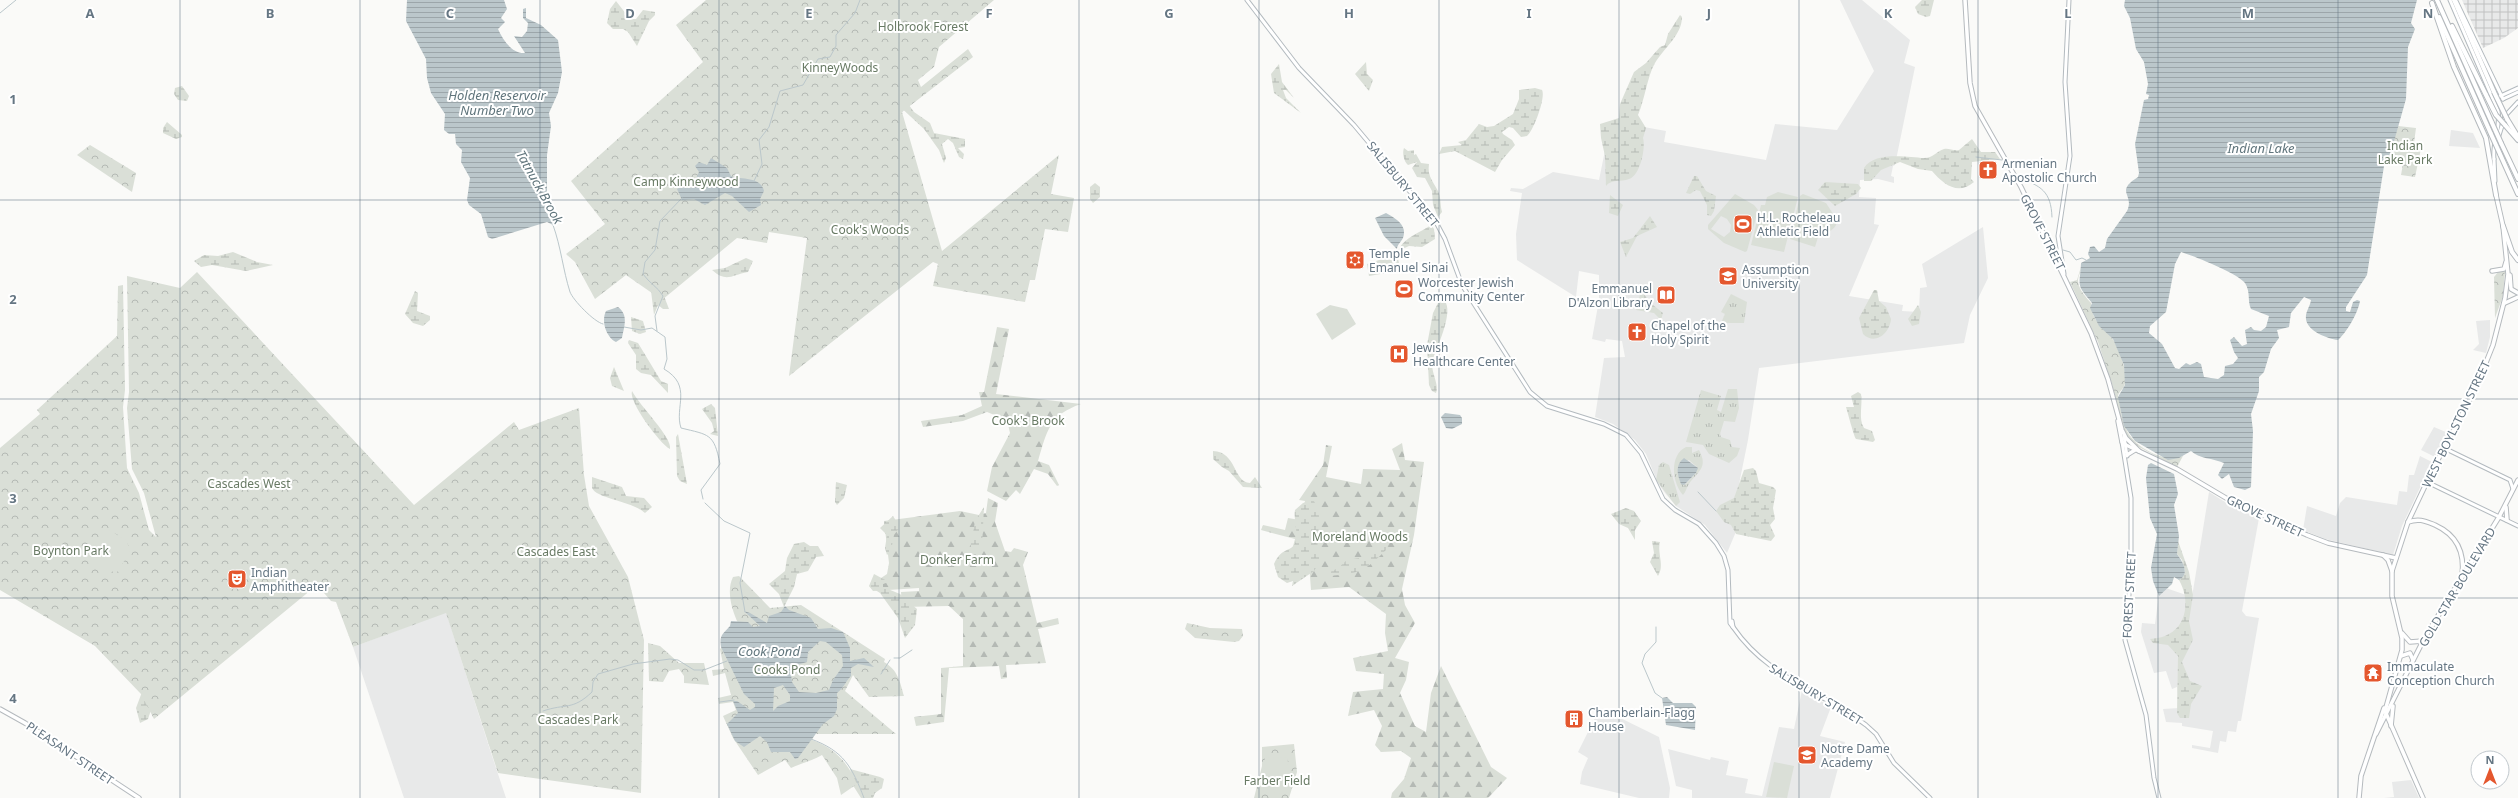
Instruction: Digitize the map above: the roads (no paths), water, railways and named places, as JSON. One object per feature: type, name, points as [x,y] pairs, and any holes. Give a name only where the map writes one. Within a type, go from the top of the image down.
[{"type":"highway","points":[[2437,0],[2496,115],[2518,138]]},
{"type":"highway","points":[[2437,0],[2518,179]]},
{"type":"highway","points":[[2455,0],[2494,92],[2518,138]]},
{"type":"highway","points":[[2432,1],[2475,101],[2518,194]]},
{"type":"highway","points":[[2432,1],[2454,67],[2487,141],[2496,195]]},
{"type":"highway","points":[[2503,226],[2512,252],[2518,260]]},
{"type":"main road","name":"SALISBURY STREET","points":[[1247,0],[1299,68],[1354,125],[1435,222],[1445,239],[1462,285],[1531,394],[1546,406],[1604,424],[1626,436],[1643,456],[1663,499],[1675,510],[1699,524],[1716,543],[1728,567],[1732,621],[1730,623],[1752,652],[1771,668],[1866,725],[1876,734],[1894,763],[1930,798]]},
{"type":"main road","name":"GROVE STREET","points":[[1965,0],[1970,83],[1975,106],[2021,187],[2064,274],[2098,349],[2126,443],[2232,501],[2307,535],[2328,543],[2383,555],[2396,560]]},
{"type":"main road","points":[[2064,274],[2058,245],[2059,223],[2068,179],[2070,156],[2065,82],[2069,0]]},
{"type":"main road","points":[[2450,0],[2493,101],[2499,119],[2494,141],[2494,159]]},
{"type":"main road","points":[[2455,0],[2502,97]]},
{"type":"main road","points":[[2493,101],[2518,88]]},
{"type":"main road","points":[[2502,97],[2518,92]]},
{"type":"main road","name":"WEST BOYLSTON STREET","points":[[2396,560],[2408,522],[2478,383],[2491,350],[2503,305],[2508,270],[2503,226],[2496,195],[2494,159],[2503,120],[2518,102]]},
{"type":"main road","points":[[2053,251],[2058,245]]},
{"type":"main road","points":[[2492,270],[2504,269],[2507,257]]},
{"type":"main road","points":[[2508,270],[2511,289],[2518,293]]},
{"type":"main road","points":[[2503,305],[2508,300],[2518,297]]},
{"type":"main road","name":"GROVE STREET","points":[[2118,420],[2126,443]]},
{"type":"main road","name":"FOREST STREET","points":[[2126,443],[2126,457],[2131,498],[2132,572],[2126,640],[2146,715],[2154,778],[2159,798]]},
{"type":"main road","points":[[2444,448],[2510,480],[2513,491]]},
{"type":"main road","points":[[2126,457],[2137,450]]},
{"type":"main road","name":"GOLD STAR BOULEVARD","points":[[2376,734],[2386,717],[2423,641],[2508,502],[2518,480]]},
{"type":"main road","points":[[2427,482],[2518,526]]},
{"type":"main road","points":[[2507,520],[2505,514],[2508,502]]},
{"type":"main road","points":[[2408,522],[2418,519],[2426,521],[2451,535],[2462,556],[2462,578]]},
{"type":"main road","points":[[2383,555],[2392,571]]},
{"type":"main road","points":[[2359,798],[2362,773],[2401,656],[2400,631],[2392,596],[2392,571],[2396,560]]},
{"type":"main road","points":[[2400,631],[2408,641],[2417,643],[2423,641]]},
{"type":"main road","points":[[2401,656],[2404,653],[2410,653],[2413,656],[2413,661]]},
{"type":"main road","points":[[2391,727],[2392,711],[2397,693]]},
{"type":"main road","points":[[2385,705],[2386,717],[2423,798]]},
{"type":"main road","name":"PLEASANT STREET","points":[[0,709],[25,723],[139,798]]},
{"type":"water","name":"Holden Reservoir Number Two","points":[[407,0],[504,0],[507,9],[501,18],[505,22],[498,29],[502,38],[512,49],[520,53],[525,53],[514,36],[522,37],[527,31],[528,23],[523,18],[523,9],[526,8],[526,18],[541,25],[558,40],[562,72],[558,93],[549,113],[551,126],[547,155],[547,195],[545,207],[545,211],[552,219],[553,225],[547,222],[492,239],[488,237],[481,214],[469,205],[467,200],[470,178],[461,162],[462,150],[456,144],[455,134],[449,134],[444,130],[445,114],[431,93],[427,78],[426,59],[406,21]]},
{"type":"water","name":"Indian Lake","points":[[2125,0],[2417,0],[2411,23],[2415,29],[2408,47],[2406,99],[2391,152],[2384,166],[2367,275],[2346,307],[2346,311],[2350,312],[2353,302],[2357,300],[2360,301],[2359,306],[2352,322],[2338,340],[2319,334],[2310,327],[2307,323],[2306,316],[2311,300],[2304,297],[2291,313],[2289,327],[2277,330],[2279,338],[2271,349],[2264,372],[2259,377],[2259,391],[2251,414],[2253,431],[2251,487],[2245,490],[2234,487],[2229,474],[2222,479],[2218,475],[2224,463],[2220,461],[2198,456],[2191,451],[2179,458],[2168,460],[2135,441],[2124,426],[2118,397],[2125,385],[2124,365],[2113,339],[2099,326],[2090,308],[2092,303],[2083,292],[2080,284],[2081,263],[2090,258],[2088,254],[2090,247],[2094,246],[2099,252],[2105,248],[2107,239],[2127,211],[2129,201],[2126,193],[2127,186],[2138,177],[2139,173],[2135,144],[2144,100],[2148,99],[2149,95],[2146,94],[2148,84],[2144,62],[2136,49],[2130,18],[2124,6]],"holes":[[[2181,252],[2215,265],[2240,279],[2247,287],[2251,309],[2269,316],[2266,327],[2261,331],[2254,330],[2251,327],[2245,330],[2247,344],[2242,346],[2234,337],[2230,340],[2234,352],[2238,358],[2233,364],[2225,366],[2224,375],[2218,379],[2204,377],[2201,364],[2197,362],[2190,365],[2186,363],[2179,369],[2175,368],[2162,344],[2149,333],[2150,326],[2166,312],[2175,264]]]},
{"type":"water","points":[[711,158],[727,168],[731,176],[750,179],[759,183],[764,191],[760,199],[761,205],[749,212],[732,196],[725,193],[705,205],[694,199],[682,200],[677,189],[684,185],[693,185],[699,172],[695,166],[699,162],[707,165]]},
{"type":"water","points":[[1386,213],[1400,222],[1404,229],[1403,238],[1397,249],[1384,236],[1375,218]]},
{"type":"water","points":[[618,307],[624,314],[625,325],[622,338],[616,342],[612,340],[607,333],[604,319],[606,311]]},
{"type":"water","points":[[1445,413],[1460,415],[1462,418],[1462,424],[1452,429],[1446,428],[1441,417]]},
{"type":"water","points":[[1684,458],[1698,468],[1696,473],[1684,485],[1681,484],[1678,467]]},
{"type":"water","points":[[2151,463],[2174,474],[2178,494],[2174,505],[2179,536],[2177,554],[2185,571],[2184,575],[2179,580],[2174,577],[2172,584],[2159,596],[2153,581],[2151,568],[2157,534],[2150,518],[2146,478],[2148,465]]},
{"type":"water","name":"Cook Pond","points":[[785,606],[789,610],[811,618],[818,629],[831,628],[843,632],[850,648],[850,661],[864,658],[874,667],[858,664],[851,668],[851,676],[837,693],[837,709],[834,716],[823,724],[798,758],[795,759],[790,752],[771,752],[767,742],[760,736],[744,747],[735,741],[727,724],[738,713],[733,701],[737,701],[750,710],[755,707],[755,704],[744,694],[721,647],[722,635],[730,626],[731,621],[748,622],[753,627],[760,626],[744,611],[767,623],[769,616],[781,612]],"holes":[[[820,641],[826,642],[842,655],[843,666],[833,680],[829,690],[816,693],[799,692],[792,682],[790,667],[807,662],[808,652]],[[783,685],[790,695],[790,701],[778,706],[773,711],[774,688]]]},
{"type":"water","points":[[1667,697],[1673,703],[1692,703],[1696,707],[1695,730],[1666,725],[1662,698]]},
{"type":"waterway","points":[[0,13],[16,0]]},
{"type":"waterway","points":[[754,181],[762,164],[759,140],[769,127],[780,91],[803,85],[818,59],[830,57],[836,46],[836,35],[855,13],[860,0]]},
{"type":"waterway","points":[[1976,157],[2002,160]]},
{"type":"waterway","points":[[2019,178],[2039,187],[2047,195],[2050,201],[2052,217]]},
{"type":"waterway","points":[[657,331],[655,316],[663,296],[643,274],[645,262],[655,250],[660,221],[682,198]]},
{"type":"waterway","name":"Tatnuck Brook","points":[[553,225],[572,296],[584,310],[594,319],[603,324]]},
{"type":"waterway","points":[[2063,250],[2070,252],[2076,260],[2082,258],[2086,260]]},
{"type":"waterway","name":"Tatnuck Brook","points":[[624,327],[641,330],[652,328],[665,337],[667,359],[664,369],[678,382],[681,397],[679,412],[681,428],[698,432],[709,437],[718,454],[720,464],[701,490],[703,499]]},
{"type":"waterway","points":[[1698,492],[1716,511]]},
{"type":"waterway","name":"Tatnuck Brook","points":[[705,503],[724,521],[750,533],[740,583],[745,612]]},
{"type":"waterway","points":[[1656,627],[1656,642],[1645,654],[1642,663],[1655,693],[1662,698]]},
{"type":"waterway","points":[[894,658],[900,658],[912,650]]},
{"type":"waterway","points":[[543,711],[569,706],[579,702],[592,692],[593,682],[598,674],[633,664],[670,659],[678,660],[694,670],[704,670],[727,661]]},
{"type":"waterway","points":[[881,674],[890,660]]},
{"type":"waterway","points":[[720,702],[734,700]]},
{"type":"waterway","name":"Tatnuck Brook","points":[[811,739],[832,749],[845,761],[851,769],[864,798]]},
{"type":"place","name":"Armenian Apostolic Church","points":[[1988,170]]},
{"type":"place","name":"H.L. Rocheleau Athletic Field","points":[[1743,224]]},
{"type":"place","name":"Temple Emanuel Sinai","points":[[1355,260]]},
{"type":"place","name":"Assumption University","points":[[1728,276]]},
{"type":"place","name":"Worcester Jewish Community Center","points":[[1404,289]]},
{"type":"place","name":"Emmanuel D'Alzon Library","points":[[1666,295]]},
{"type":"place","name":"Chapel of the Holy Spirit","points":[[1637,332]]},
{"type":"place","name":"Jewish Healthcare Center","points":[[1399,354]]},
{"type":"place","name":"Indian Amphitheater","points":[[237,579]]},
{"type":"place","name":"Immaculate Conception Church","points":[[2373,673]]},
{"type":"place","name":"Chamberlain-Flagg House","points":[[1574,719]]},
{"type":"place","name":"Notre Dame Academy","points":[[1807,755]]},
{"type":"park label","name":"Holbrook Forest","points":[[923,26]]},
{"type":"park label","name":"KinneyWoods","points":[[840,67]]},
{"type":"park label","name":"Indian Lake Park","points":[[2405,152]]},
{"type":"park label","name":"Camp Kinneywood","points":[[686,181]]},
{"type":"park label","name":"Cook's Woods","points":[[870,229]]},
{"type":"park label","name":"Cook's Brook","points":[[1028,420]]},
{"type":"park label","name":"Cascades West","points":[[249,483]]},
{"type":"park label","name":"Moreland Woods","points":[[1360,536]]},
{"type":"park label","name":"Boynton Park","points":[[71,550]]},
{"type":"park label","name":"Cascades East","points":[[556,551]]},
{"type":"park label","name":"Donker Farm","points":[[957,559]]},
{"type":"park label","name":"Cooks Pond","points":[[787,669]]},
{"type":"park label","name":"Cascades Park","points":[[578,719]]},
{"type":"park label","name":"Farber Field","points":[[1277,780]]}]
